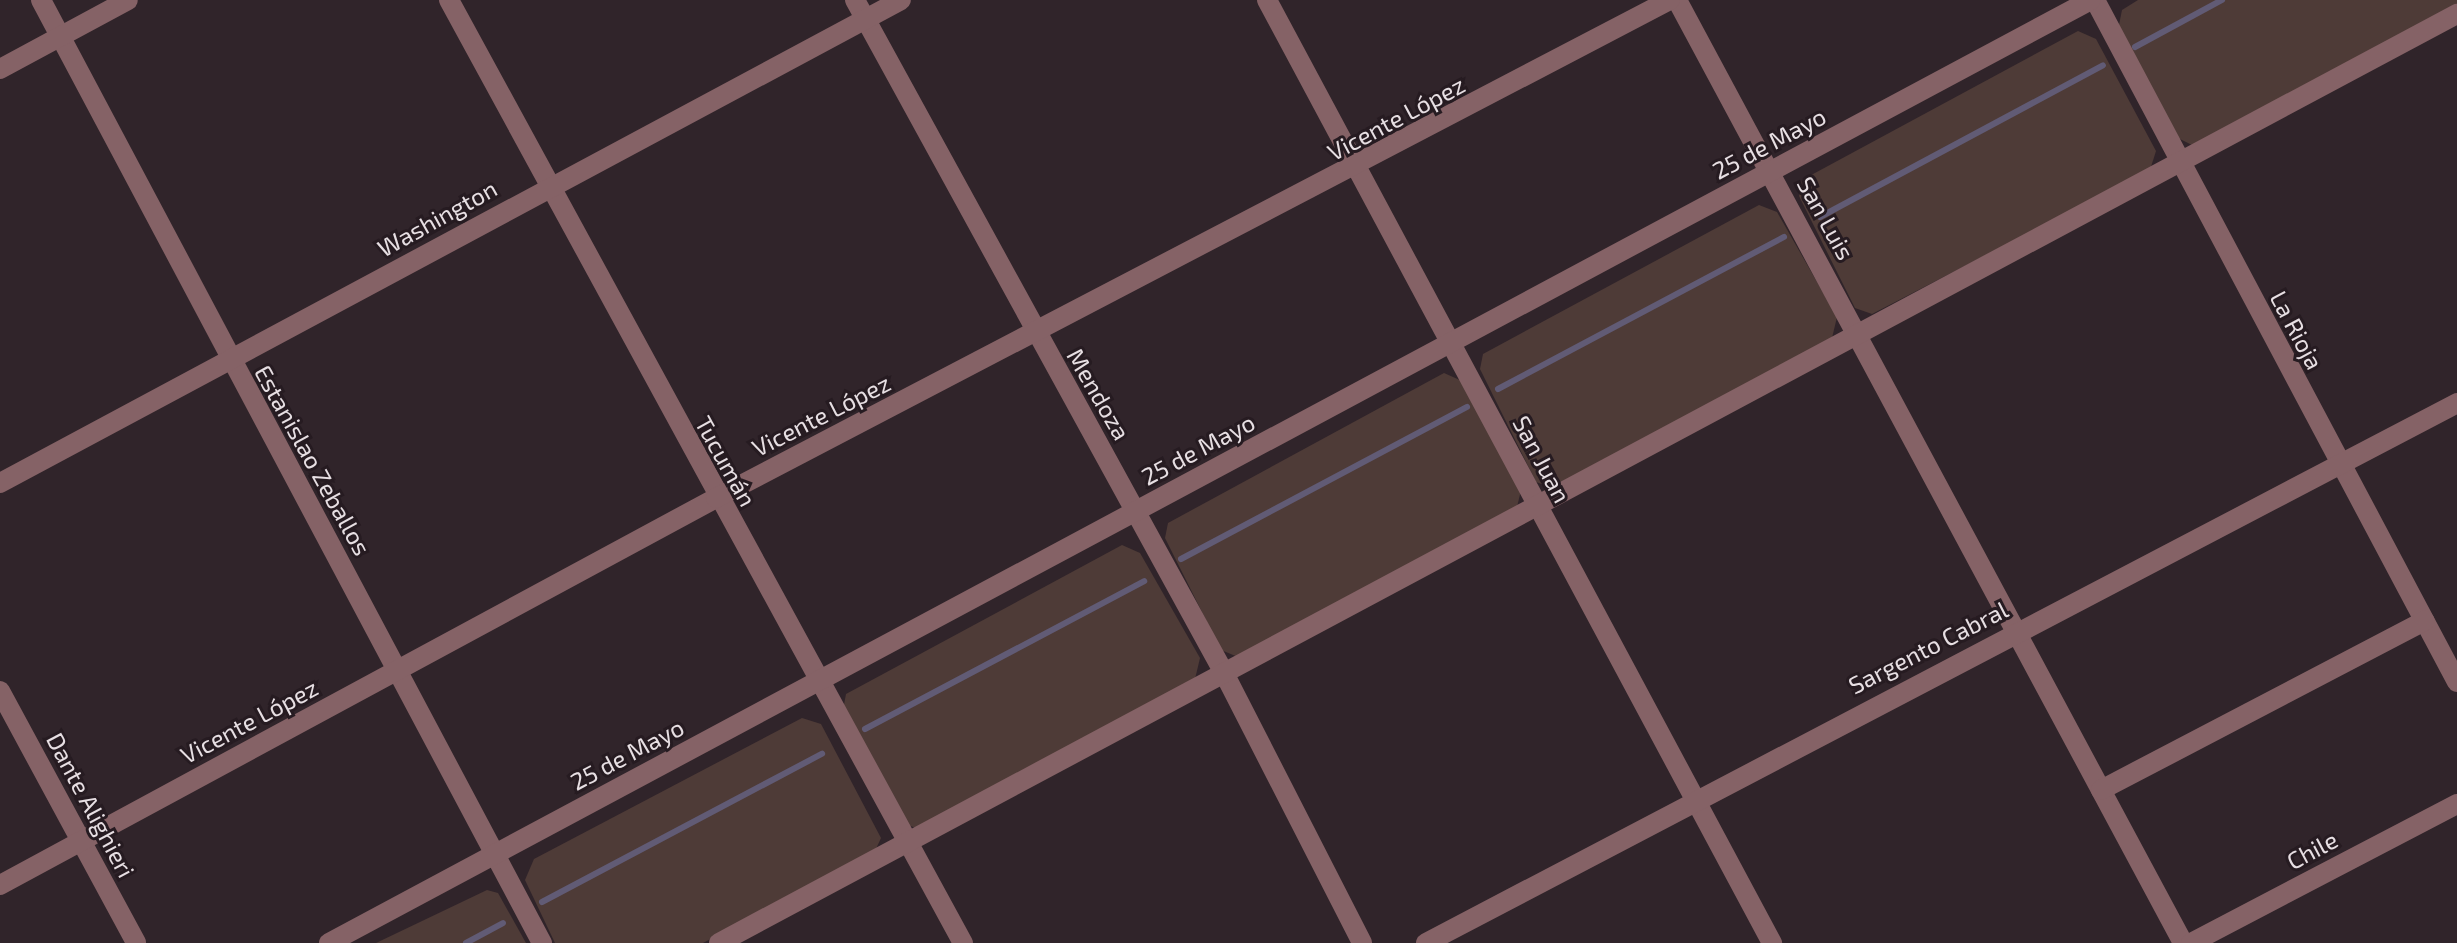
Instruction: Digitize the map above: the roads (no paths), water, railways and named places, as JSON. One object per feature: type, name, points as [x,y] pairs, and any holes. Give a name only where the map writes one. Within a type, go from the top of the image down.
[{"type":"street","name":"Estanislao Zeballos","points":[[41,0],[230,364],[400,671],[542,943]]},
{"type":"street","points":[[0,69],[128,0]]},
{"type":"street","name":"Tucumán","points":[[449,0],[716,498],[819,681],[905,844],[963,943]]},
{"type":"street","name":"Mendoza","points":[[855,0],[1035,335],[1224,673],[1362,943]]},
{"type":"street","name":"Washington","points":[[0,483],[230,364],[548,185],[901,0]]},
{"type":"street","name":"San Juan","points":[[1267,0],[1772,943]]},
{"type":"street","name":"Vicente López","points":[[0,885],[716,498],[1358,168],[1670,0]]},
{"type":"street","name":"San Luis","points":[[1677,0],[1861,333],[2015,631],[2183,943]]},
{"type":"street","name":"25 de Mayo","points":[[329,943],[2093,0]]},
{"type":"street","name":"La Rioja","points":[[2093,0],[2457,682]]},
{"type":"street","points":[[719,943],[2457,14]]},
{"type":"street","name":"Sargento Cabral","points":[[1426,943],[1694,797],[2457,403]]},
{"type":"street","points":[[2101,790],[2424,621]]},
{"type":"street","name":"Dante Alighieri","points":[[0,691],[136,943]]},
{"type":"street","name":"Chile","points":[[2191,943],[2457,804]]},
{"type":"waterway","points":[[2135,47],[2222,0]]},
{"type":"waterway","points":[[1820,217],[2103,65]]},
{"type":"waterway","points":[[1498,389],[1784,237]]},
{"type":"waterway","points":[[1181,559],[1467,407]]},
{"type":"waterway","points":[[865,729],[1144,581]]},
{"type":"waterway","points":[[542,902],[822,754]]},
{"type":"waterway","points":[[466,943],[503,923]]}]
